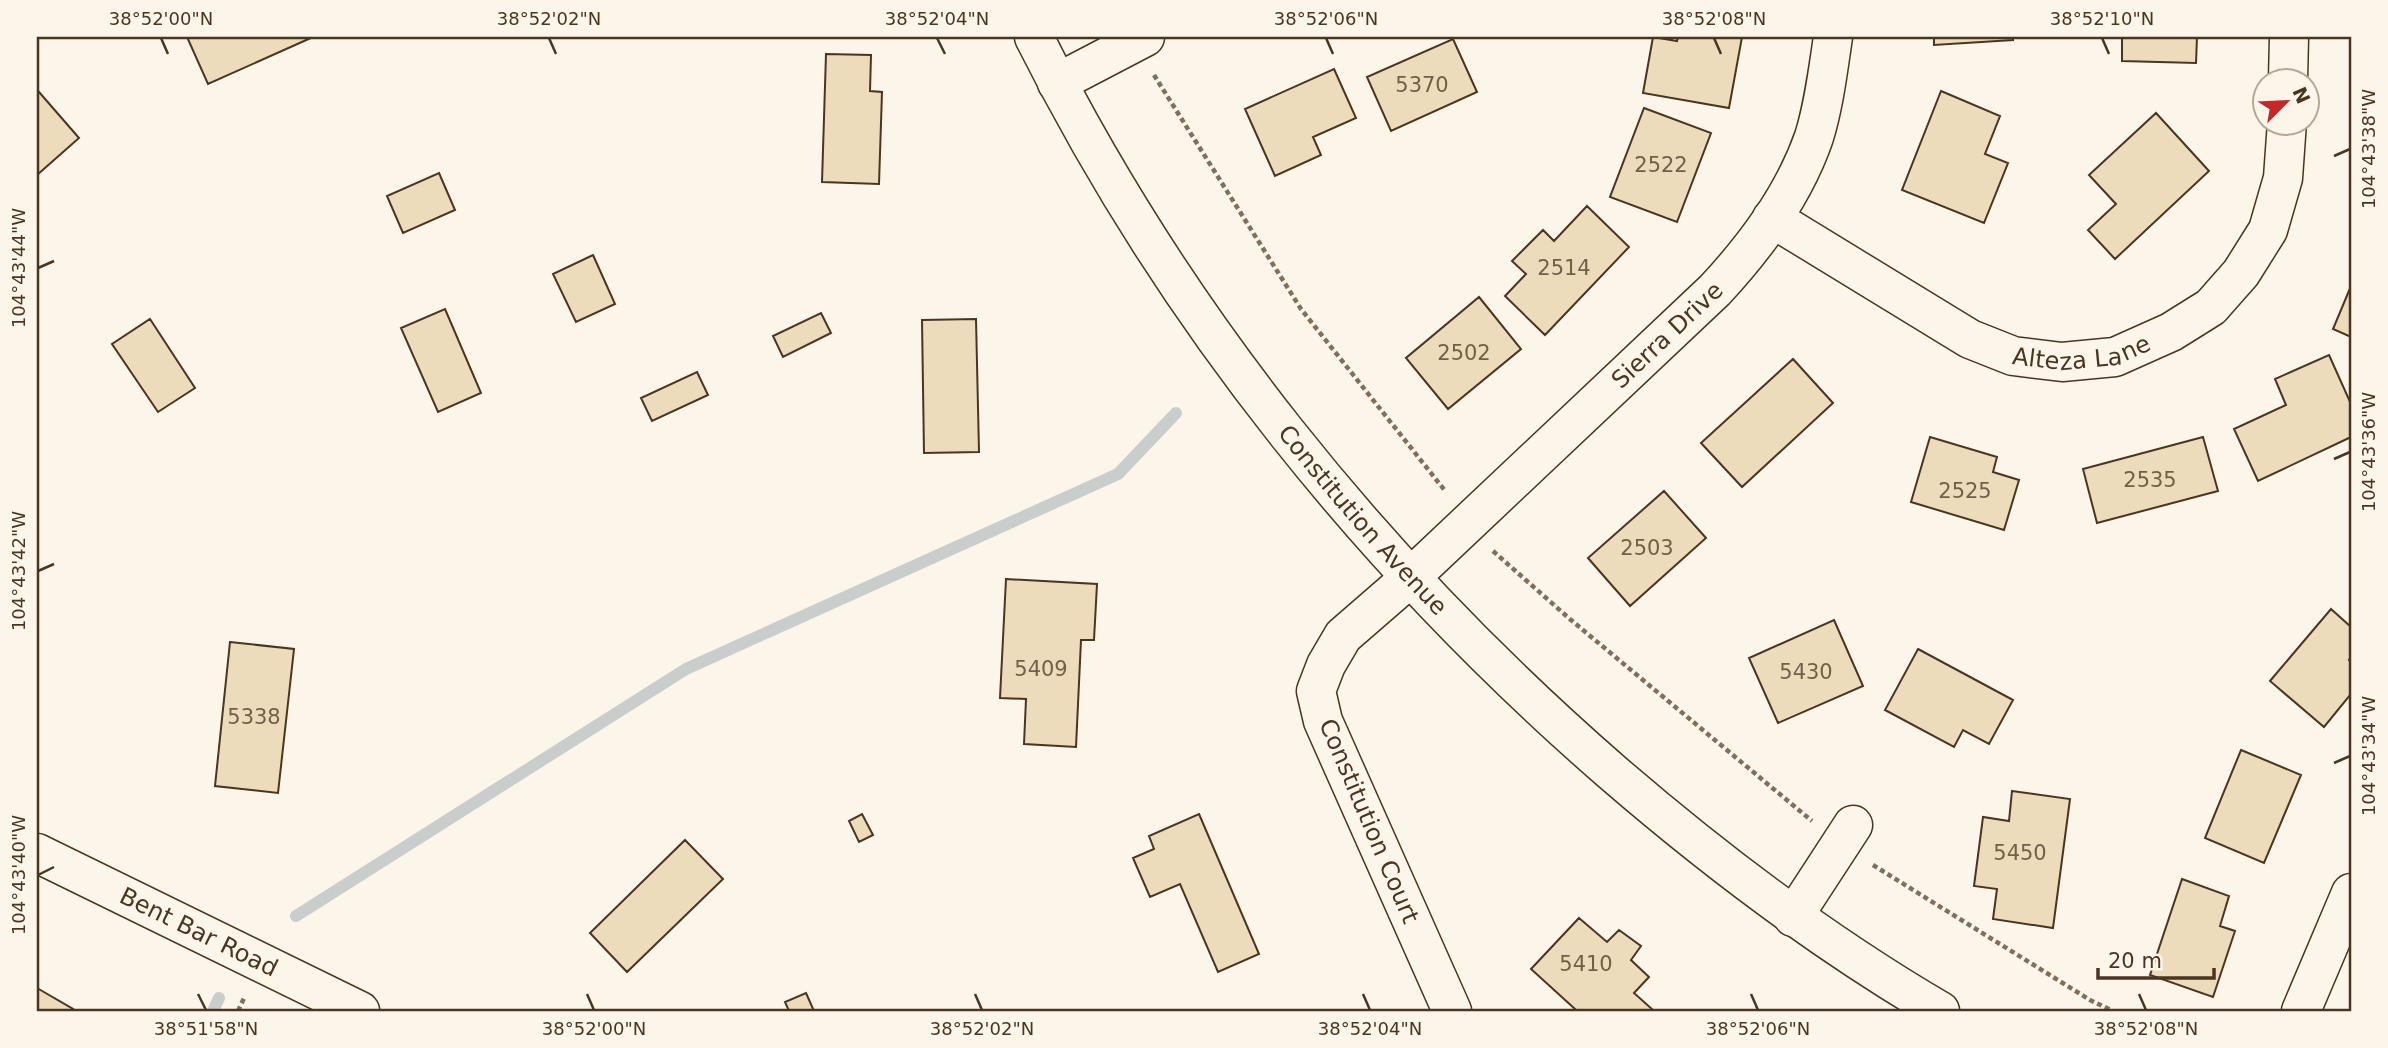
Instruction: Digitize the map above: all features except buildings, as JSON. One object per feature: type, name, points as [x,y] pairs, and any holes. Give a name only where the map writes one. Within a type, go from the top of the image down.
[{"type":"street","name":"Constitution Avenue","points":[[1034,37],[1057,83],[1133,216],[1201,319],[1264,406],[1332,489],[1411,577],[1524,693],[1680,831],[1793,917],[1883,978],[1940,1011]]},
{"type":"street","name":"Sierra Drive","points":[[1411,577],[1715,290],[1747,256],[1795,180],[1814,136],[1833,37]]},
{"type":"street","points":[[2288,66],[2289,37]]},
{"type":"street","points":[[1057,83],[1141,39]]},
{"type":"street","name":"Alteza Lane","points":[[1772,218],[1970,339],[2013,356],[2062,362],[2115,357],[2171,332],[2211,307],[2241,273],[2268,230],[2283,178],[2286,136]]},
{"type":"street","name":"Constitution Court","points":[[1411,577],[1343,636],[1326,665],[1316,691],[1323,721],[1452,1011]]},
{"type":"street","points":[[1793,917],[1846,835]]},
{"type":"street","name":"Bent Bar Road","points":[[37,853],[360,1011]]},
{"type":"street","points":[[2301,1011],[2351,894]]},
{"type":"path","points":[[1141,39],[1155,76],[1301,309],[1492,550],[1571,620],[1846,835],[2090,1000],[2113,1011]]},
{"type":"waterway","points":[[296,916],[686,669],[1118,474],[1176,413]]},
{"type":"waterway","points":[[213,1011],[219,998]]}]
